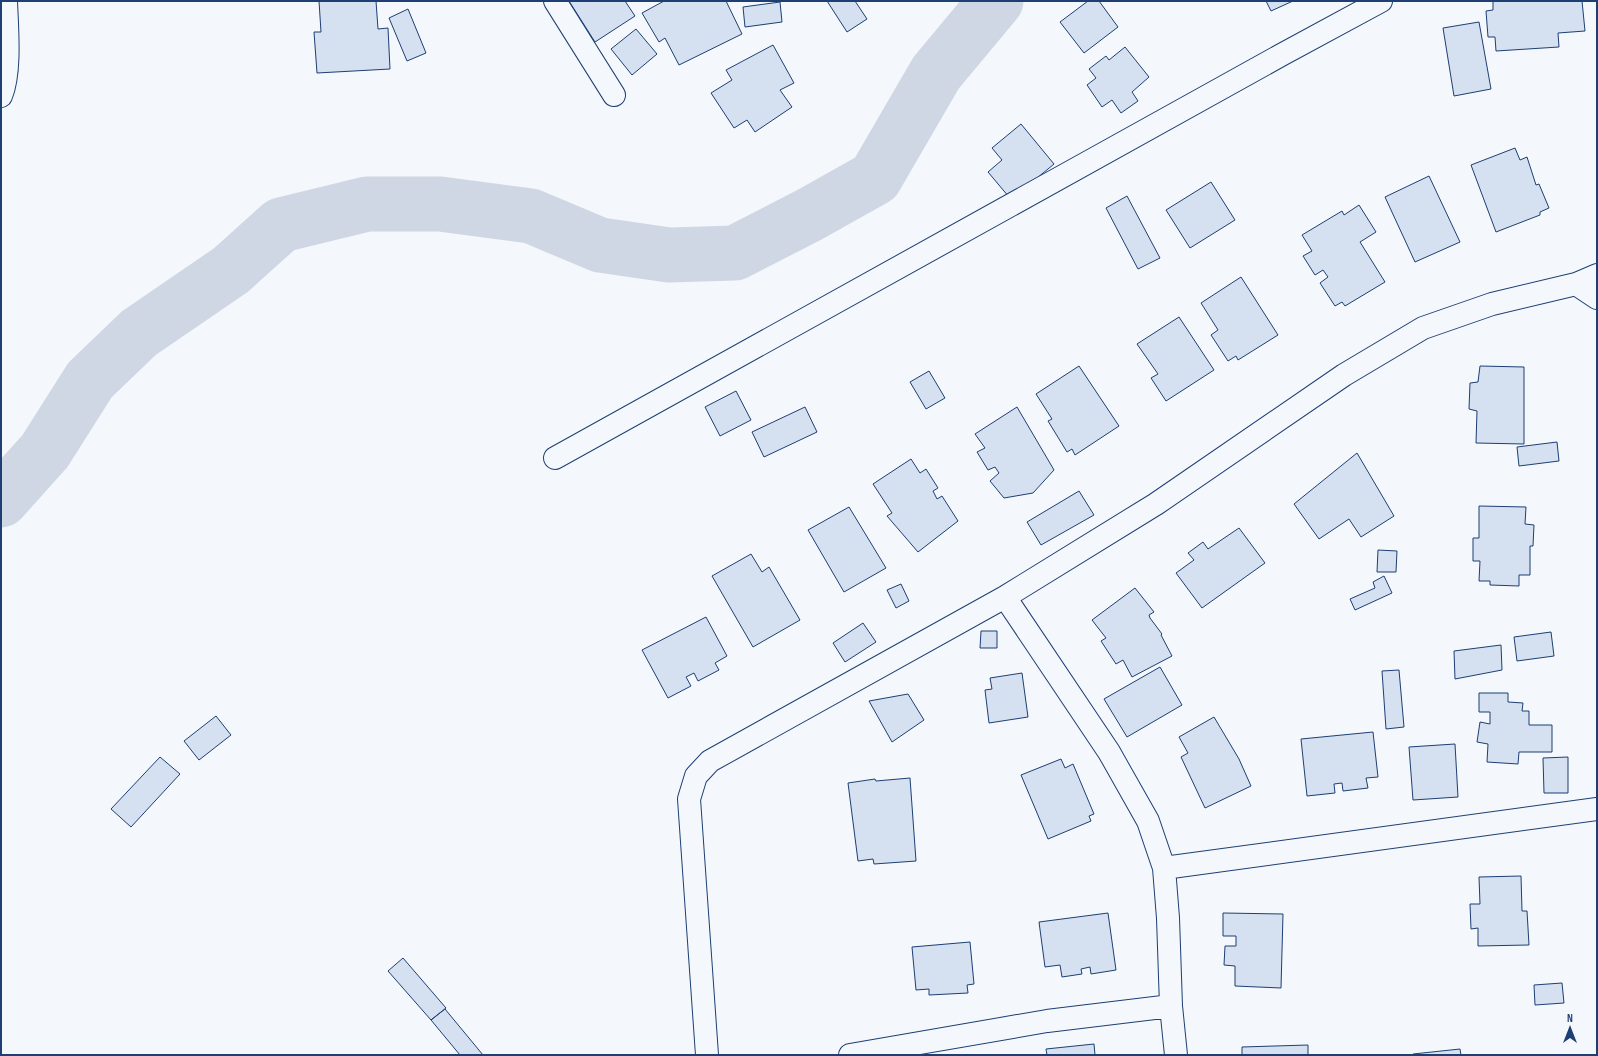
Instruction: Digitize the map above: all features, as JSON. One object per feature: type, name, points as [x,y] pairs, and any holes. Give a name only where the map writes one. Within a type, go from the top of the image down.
[{"type":"street","points":[[1,96],[5,87],[8,39],[6,1]]},
{"type":"street","points":[[555,1],[614,95]]},
{"type":"street","points":[[555,458],[1381,1]]},
{"type":"street","points":[[707,1055],[689,799],[696,776],[710,761],[1006,597],[1156,504],[1344,375],[1423,328],[1492,304],[1576,284],[1597,275]]},
{"type":"street","points":[[1576,284],[1597,298]]},
{"type":"street","points":[[1006,597],[1109,752],[1148,821],[1164,868],[1168,918],[1171,1006],[1176,1055]]},
{"type":"street","points":[[1164,868],[1597,809]]},
{"type":"street","points":[[850,1055],[1047,1021],[1171,1006]]},
{"type":"building","points":[[319,1],[376,1],[378,29],[388,28],[390,69],[317,73],[314,32],[321,32]]},
{"type":"building","points":[[569,1],[625,1],[635,16],[595,42]]},
{"type":"building","points":[[664,1],[726,1],[742,34],[679,65],[665,38],[659,42],[642,13]]},
{"type":"building","points":[[827,1],[855,1],[867,19],[847,32]]},
{"type":"building","points":[[1088,1],[1099,1],[1118,27],[1084,53],[1060,22]]},
{"type":"building","points":[[1266,1],[1293,1],[1271,11]]},
{"type":"building","points":[[1493,1],[1582,1],[1585,31],[1558,33],[1559,47],[1496,51],[1495,37],[1488,37],[1486,11],[1493,10]]},
{"type":"building","points":[[780,2],[782,22],[745,27],[743,7]]},
{"type":"building","points":[[408,9],[426,53],[407,61],[389,18]]},
{"type":"building","points":[[1479,22],[1491,89],[1454,96],[1443,28]]},
{"type":"building","points":[[636,29],[657,54],[632,75],[611,49]]},
{"type":"building","points":[[773,45],[794,83],[780,90],[792,107],[755,132],[747,120],[734,128],[711,93],[732,80],[726,70]]},
{"type":"building","points":[[1125,47],[1149,77],[1132,92],[1138,101],[1121,113],[1112,100],[1102,107],[1087,85],[1096,78],[1089,69],[1106,56],[1109,60]]},
{"type":"building","points":[[1021,124],[1054,164],[1025,188],[1023,185],[1009,197],[988,172],[1002,160],[992,148]]},
{"type":"building","points":[[1515,148],[1520,160],[1527,157],[1536,185],[1539,184],[1549,208],[1540,212],[1540,215],[1496,232],[1471,165]]},
{"type":"building","points":[[1429,176],[1460,242],[1415,262],[1385,197]]},
{"type":"building","points":[[1211,182],[1235,220],[1190,248],[1166,210]]},
{"type":"building","points":[[1127,196],[1160,258],[1138,269],[1106,208]]},
{"type":"building","points":[[1359,205],[1376,232],[1360,242],[1385,282],[1345,306],[1342,302],[1335,306],[1320,283],[1328,277],[1323,270],[1315,275],[1303,256],[1312,251],[1302,235],[1342,211],[1344,215]]},
{"type":"building","points":[[1241,277],[1278,335],[1238,360],[1236,356],[1228,361],[1211,335],[1218,330],[1201,303]]},
{"type":"building","points":[[1179,317],[1214,370],[1166,401],[1151,378],[1158,374],[1137,344]]},
{"type":"building","points":[[1079,366],[1119,426],[1075,455],[1072,449],[1067,452],[1048,421],[1052,419],[1036,394]]},
{"type":"building","points":[[1480,366],[1524,367],[1524,444],[1476,443],[1477,411],[1469,409],[1470,383],[1478,382]]},
{"type":"building","points":[[929,371],[945,398],[926,409],[910,382]]},
{"type":"building","points":[[736,391],[751,420],[720,436],[705,407]]},
{"type":"building","points":[[805,407],[817,432],[764,457],[752,432]]},
{"type":"building","points":[[1017,407],[1054,470],[1033,493],[1004,498],[990,481],[999,473],[995,467],[988,470],[977,452],[985,448],[975,434]]},
{"type":"building","points":[[1557,442],[1559,461],[1519,466],[1517,447]]},
{"type":"building","points":[[1357,453],[1394,516],[1361,537],[1349,519],[1319,539],[1294,504]]},
{"type":"building","points":[[911,459],[920,473],[926,469],[938,488],[933,491],[937,499],[942,496],[958,521],[918,552],[887,516],[892,513],[873,484]]},
{"type":"building","points":[[1079,491],[1094,515],[1041,545],[1027,522]]},
{"type":"building","points":[[1479,506],[1526,507],[1525,524],[1534,525],[1533,546],[1530,546],[1530,575],[1519,575],[1519,586],[1490,585],[1490,581],[1479,581],[1480,561],[1473,561],[1473,538],[1479,538]]},
{"type":"building","points":[[849,507],[886,568],[844,592],[808,530]]},
{"type":"building","points":[[1239,528],[1265,563],[1202,608],[1176,573],[1194,560],[1188,553],[1203,542],[1208,549]]},
{"type":"building","points":[[1378,550],[1397,551],[1396,572],[1377,572]]},
{"type":"building","points":[[751,554],[762,572],[769,567],[800,620],[753,647],[712,576]]},
{"type":"building","points":[[1384,576],[1392,593],[1355,610],[1350,599],[1375,588],[1373,582]]},
{"type":"building","points":[[901,584],[909,601],[896,608],[887,590]]},
{"type":"building","points":[[1135,588],[1154,612],[1149,615],[1150,618],[1162,634],[1161,635],[1172,656],[1132,677],[1123,660],[1116,664],[1101,641],[1106,638],[1092,620]]},
{"type":"building","points":[[706,617],[727,656],[715,663],[719,670],[698,681],[694,673],[686,677],[691,686],[668,698],[642,650]]},
{"type":"building","points":[[863,623],[876,642],[845,662],[833,643]]},
{"type":"building","points":[[981,631],[997,631],[997,648],[980,648]]},
{"type":"building","points":[[1551,632],[1554,656],[1517,661],[1514,637]]},
{"type":"building","points":[[1501,645],[1502,670],[1455,679],[1454,651]]},
{"type":"building","points":[[1160,667],[1182,705],[1127,737],[1104,699]]},
{"type":"building","points":[[1399,670],[1404,727],[1386,729],[1382,671]]},
{"type":"building","points":[[1022,673],[1028,717],[989,723],[985,690],[992,689],[990,678]]},
{"type":"building","points":[[1479,693],[1508,693],[1508,702],[1523,703],[1522,711],[1529,711],[1529,725],[1552,725],[1552,752],[1519,752],[1518,764],[1487,762],[1488,744],[1477,742],[1480,722],[1490,724],[1490,712],[1479,712]]},
{"type":"building","points":[[908,694],[924,720],[892,742],[869,701]]},
{"type":"building","points":[[216,716],[231,735],[199,760],[184,741]]},
{"type":"building","points":[[1214,717],[1239,759],[1251,786],[1205,808],[1181,757],[1188,753],[1179,737]]},
{"type":"building","points":[[1373,732],[1378,777],[1366,778],[1368,788],[1343,791],[1342,783],[1334,784],[1335,793],[1307,796],[1301,739]]},
{"type":"building","points":[[1455,744],[1458,797],[1413,800],[1409,747]]},
{"type":"building","points":[[160,757],[180,774],[131,827],[111,809]]},
{"type":"building","points":[[1568,757],[1568,793],[1544,793],[1543,758]]},
{"type":"building","points":[[1061,759],[1065,768],[1073,764],[1094,814],[1089,816],[1091,821],[1048,839],[1021,775]]},
{"type":"building","points":[[910,778],[916,861],[874,864],[873,859],[858,861],[848,783],[875,779],[876,781]]},
{"type":"building","points":[[1521,876],[1522,911],[1527,911],[1529,945],[1478,946],[1478,928],[1471,929],[1470,904],[1480,904],[1479,877]]},
{"type":"building","points":[[1108,913],[1116,970],[1091,974],[1090,967],[1081,969],[1082,974],[1062,977],[1060,965],[1045,967],[1039,922]]},
{"type":"building","points":[[1223,913],[1283,914],[1281,988],[1235,986],[1235,966],[1224,965],[1225,946],[1236,946],[1236,936],[1223,936]]},
{"type":"building","points":[[970,942],[974,984],[967,985],[968,993],[929,995],[929,989],[916,990],[912,947]]},
{"type":"building","points":[[403,958],[446,1008],[431,1020],[388,971]]},
{"type":"building","points":[[1562,983],[1564,1003],[1535,1005],[1534,985]]},
{"type":"building","points":[[445,1009],[483,1055],[460,1055],[431,1020]]},
{"type":"building","points":[[1094,1044],[1095,1055],[1047,1055],[1046,1049]]},
{"type":"building","points":[[1308,1045],[1308,1055],[1242,1055],[1242,1047]]},
{"type":"building","points":[[1460,1049],[1461,1055],[1413,1055],[1413,1054]]},
{"type":"waterway","points":[[1,500],[45,451],[90,380],[139,333],[231,270],[281,225],[367,204],[440,204],[531,216],[600,245],[669,255],[735,253],[809,215],[875,178],[936,73],[996,1]]}]
